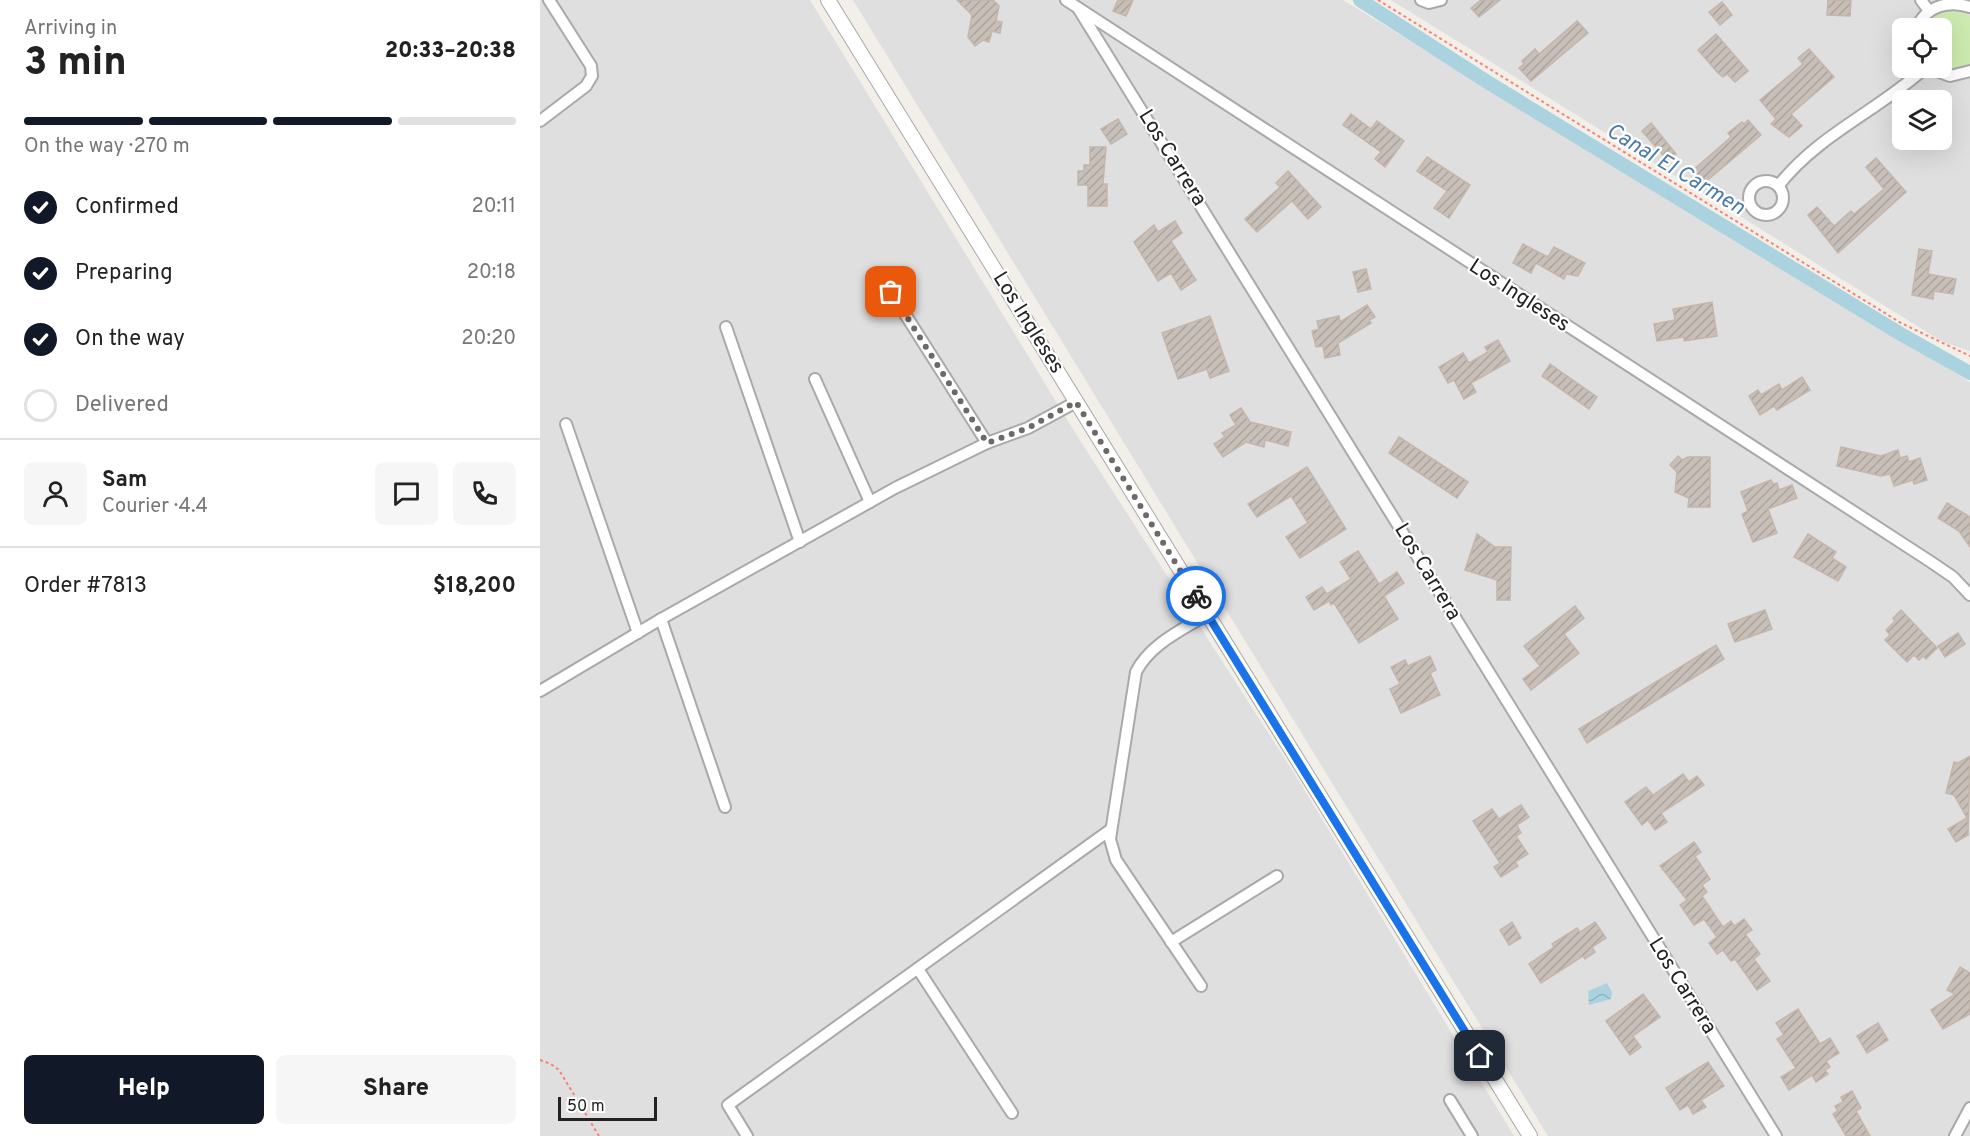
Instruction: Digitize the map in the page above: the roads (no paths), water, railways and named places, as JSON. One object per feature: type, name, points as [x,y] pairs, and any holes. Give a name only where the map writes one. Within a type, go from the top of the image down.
[{"type":"street","points":[[540,121],[586,86],[592,76],[591,66],[549,0]]},
{"type":"street","name":"Los Ingleses","points":[[828,0],[1530,1136]]},
{"type":"street","name":"Los Ingleses","points":[[1066,0],[1937,566],[1953,577],[1970,595]]},
{"type":"street","points":[[1421,0],[1429,3],[1441,0]]},
{"type":"street","points":[[1921,0],[1929,11]]},
{"type":"street","points":[[1924,18],[1929,11],[1951,2],[1970,8]]},
{"type":"street","name":"Los Carrera","points":[[1078,8],[1776,1136]]},
{"type":"street","points":[[1952,76],[1970,71]]},
{"type":"street","points":[[1779,185],[1805,158],[1833,135],[1912,78]]},
{"type":"street","points":[[891,292],[987,443]]},
{"type":"street","points":[[726,327],[800,542]]},
{"type":"street","points":[[815,379],[870,502]]},
{"type":"street","points":[[540,691],[661,619],[870,502],[987,443],[1028,428],[1076,402]]},
{"type":"street","points":[[566,424],[638,633]]},
{"type":"street","points":[[1201,986],[1116,860],[1111,847],[1110,830],[1136,672],[1144,658],[1156,647],[1208,614]]},
{"type":"street","points":[[661,619],[725,807]]},
{"type":"street","points":[[747,1136],[728,1106],[1110,830]]},
{"type":"street","points":[[1171,942],[1277,876]]},
{"type":"street","points":[[918,969],[1012,1113]]},
{"type":"street","points":[[1450,1100],[1472,1136]]},
{"type":"street","points":[[1955,1136],[1970,1108]]},
{"type":"water","points":[[1607,983],[1612,992],[1611,999],[1589,1005],[1588,991]]},
{"type":"waterway","name":"Canal El Carmen","points":[[1360,0],[1489,83],[1899,333],[1970,373]]}]
